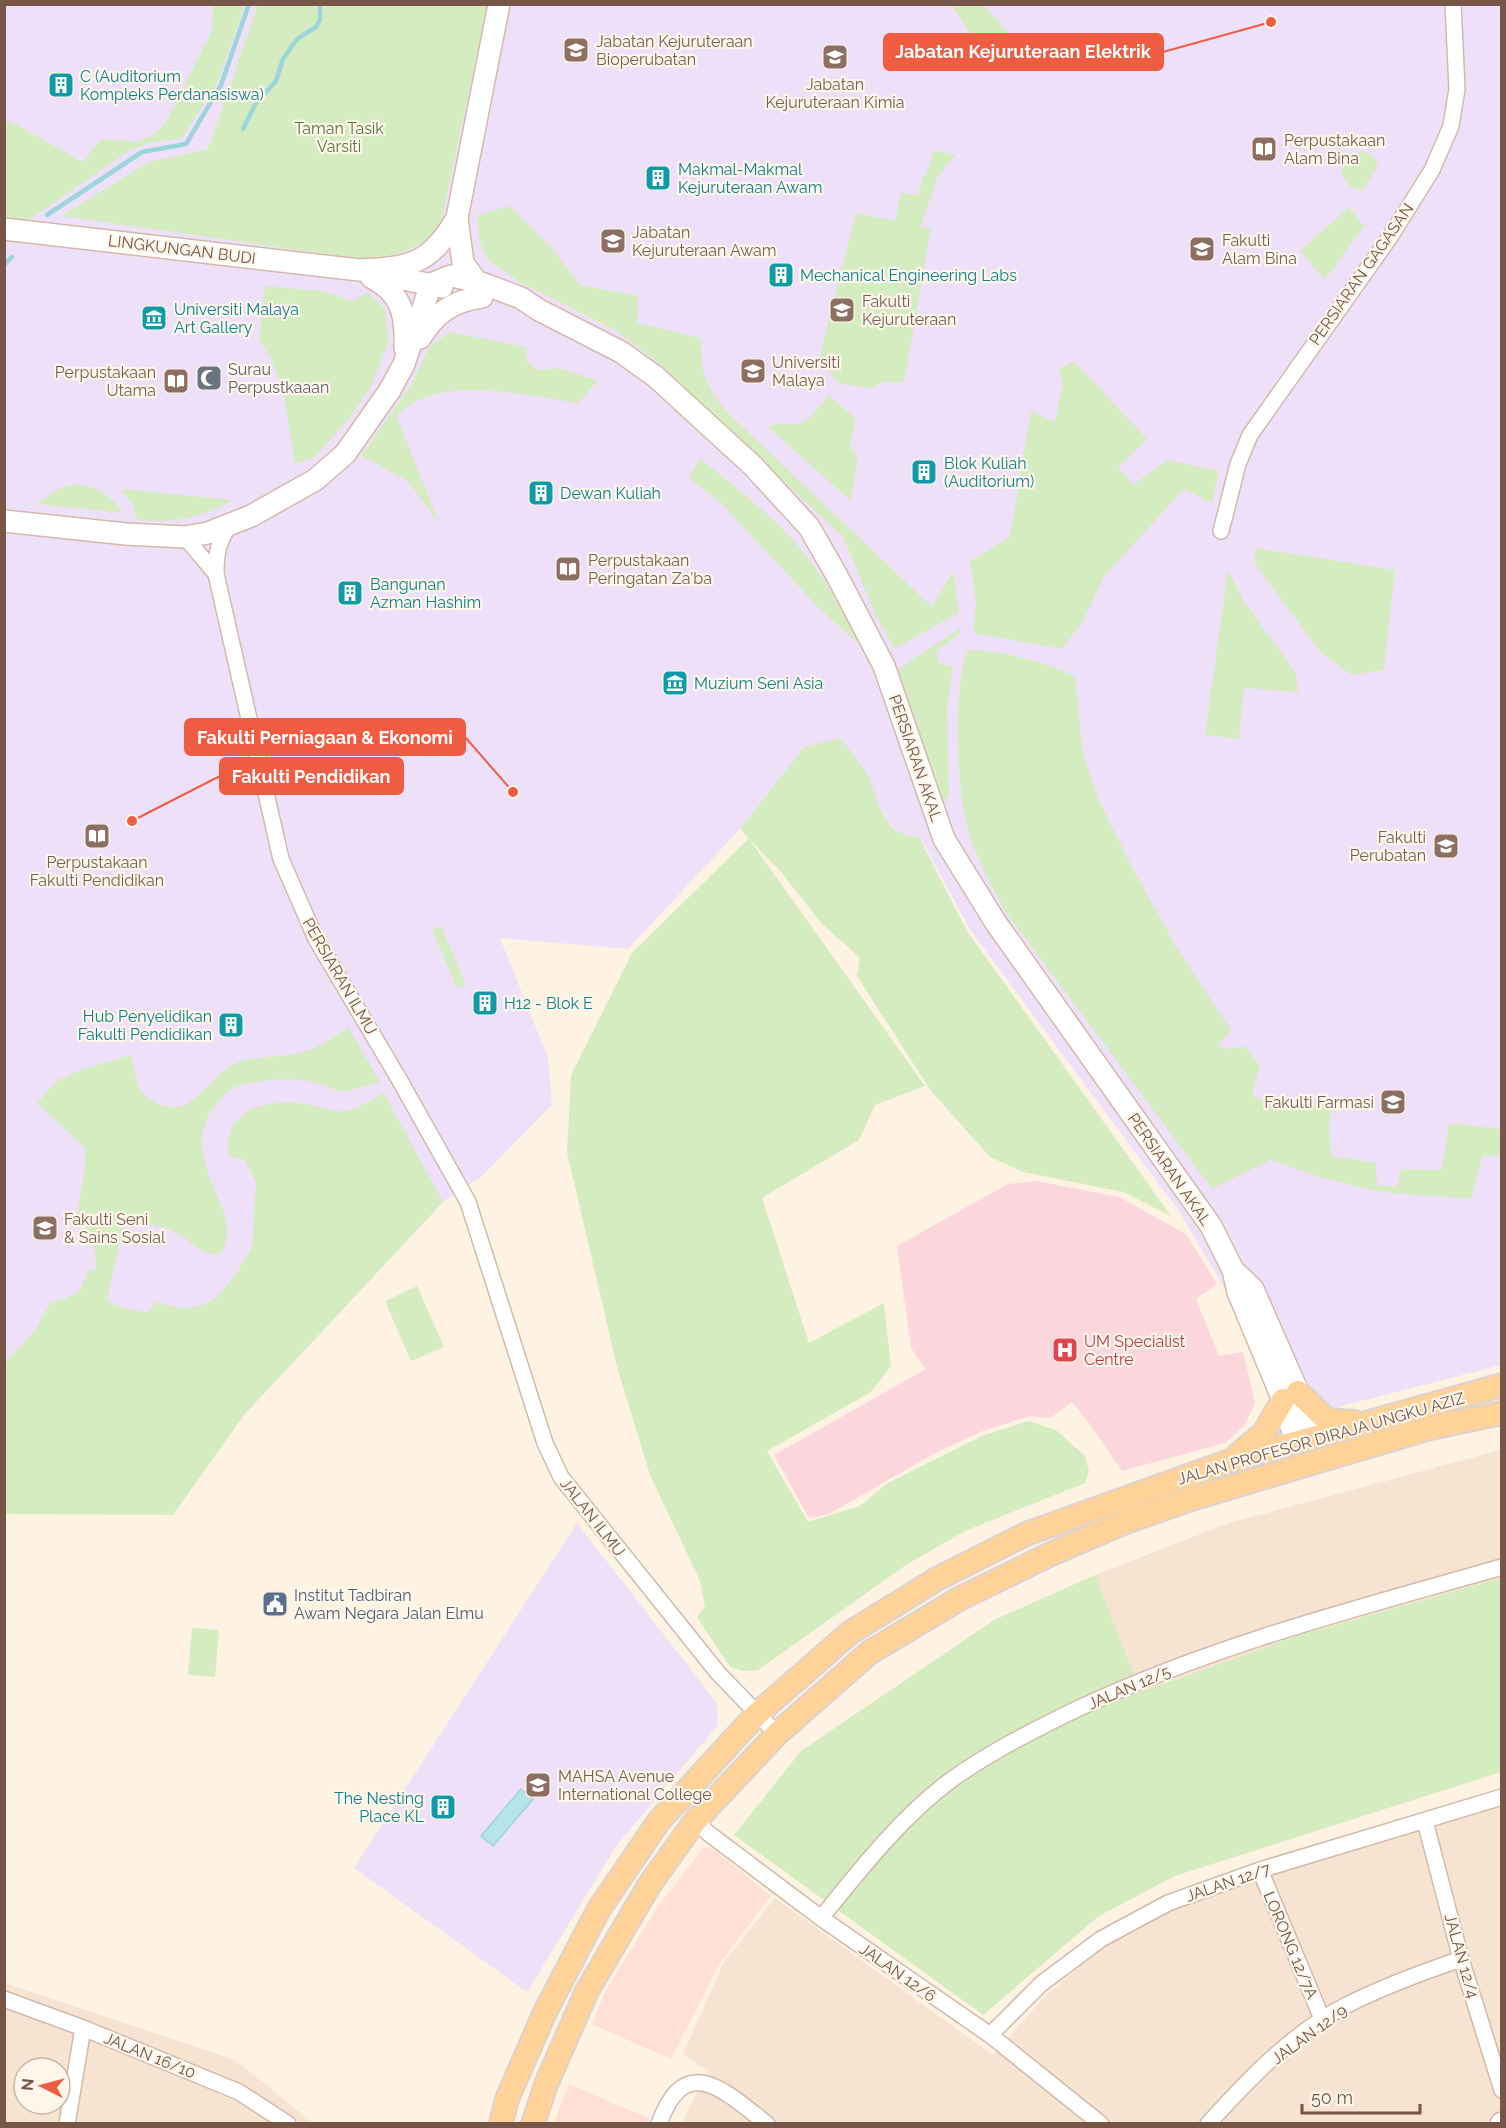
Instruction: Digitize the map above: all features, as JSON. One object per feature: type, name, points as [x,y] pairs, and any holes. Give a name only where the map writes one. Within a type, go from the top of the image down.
[{"type":"main road","name":"JALAN PROFESOR DIRAJA UNGKU AZIZ","points":[[501,2124],[507,2099],[546,2010],[599,1909],[659,1821],[757,1714],[851,1632],[937,1579],[1026,1534],[1230,1461],[1306,1442],[1366,1422],[1502,1385]]},
{"type":"main road","points":[[1230,1461],[1264,1433],[1290,1396],[1327,1420],[1366,1422]]},
{"type":"main road","name":"JALAN PROFESOR DIRAJA UNGKU AZIZ","points":[[533,2124],[547,2082],[586,1991],[650,1884],[696,1820],[777,1734],[868,1653],[959,1599],[1051,1554],[1123,1523],[1191,1499],[1430,1428],[1502,1413]]},
{"type":"main road","points":[[1191,1499],[1244,1477],[1306,1442],[1389,1441]]},
{"type":"street","name":"LINGKUNGAN BUDI","points":[[360,270],[403,266],[431,253],[442,243],[456,218],[499,4]]},
{"type":"street","name":"PERSIARAN GAGASAN","points":[[1221,531],[1238,464],[1250,435],[1390,237],[1432,170],[1451,126],[1457,89],[1453,4]]},
{"type":"street","points":[[4,521],[126,534],[185,537],[230,525],[251,516],[327,471],[359,435],[390,390],[431,321],[442,310],[466,299],[479,289],[463,263],[456,218]]},
{"type":"street","name":"LINGKUNGAN BUDI","points":[[4,229],[360,270],[431,284]]},
{"type":"street","points":[[360,270],[388,286],[399,301],[405,332],[404,364]]},
{"type":"street","points":[[404,364],[431,284]]},
{"type":"street","name":"PERSIARAN AKAL","points":[[431,284],[479,289],[514,307],[539,310],[621,352],[656,377],[753,466],[808,527],[837,573],[884,666],[944,839],[996,923],[1211,1226],[1233,1270],[1253,1289],[1306,1442]]},
{"type":"street","name":"PERSIARAN ILMU","points":[[230,525],[220,538],[216,554],[216,574],[281,859],[316,939],[460,1188]]},
{"type":"street","name":"PERSIARAN ILMU","points":[[185,537],[216,574]]},
{"type":"street","name":"JALAN ILMU","points":[[460,1188],[468,1202],[545,1443],[561,1477],[718,1673],[777,1734]]},
{"type":"street","name":"JALAN 12/5","points":[[820,1918],[880,1846],[950,1781],[1025,1734],[1140,1680],[1272,1633],[1502,1567]]},
{"type":"street","name":"JALAN 12/7","points":[[990,2035],[1041,1984],[1101,1939],[1168,1903],[1260,1870],[1502,1797]]},
{"type":"street","name":"JALAN 12/6","points":[[696,1820],[708,1833],[820,1918],[990,2035],[1101,2124]]},
{"type":"street","name":"JALAN 12/4","points":[[1425,1821],[1461,1959],[1502,2090]]},
{"type":"street","name":"LORONG 12/7A","points":[[1260,1870],[1323,2021]]},
{"type":"street","name":"JALAN 12/9","points":[[1208,2124],[1243,2085],[1300,2037],[1345,2006],[1408,1978],[1461,1959]]},
{"type":"street","name":"JALAN 16/10","points":[[4,2000],[83,2028],[239,2092],[288,2124]]},
{"type":"street","points":[[67,2124],[83,2028]]},
{"type":"street","points":[[659,2124],[678,2089],[690,2082],[707,2082],[723,2090],[767,2124]]},
{"type":"shaded area","name":"Universiti Malaya","points":[[5,5],[1501,5],[1501,1365],[1334,1408],[1319,1401],[1230,1298],[1179,1211],[970,930],[920,837],[902,835],[886,820],[865,773],[804,747],[740,829],[628,949],[500,938],[548,1058],[552,1105],[480,1178],[443,1202],[244,1415],[5,1433]]},
{"type":"shaded area","name":"UM Specialist Centre","points":[[1036,1181],[1119,1197],[1186,1234],[1217,1284],[1196,1299],[1219,1356],[1243,1352],[1255,1403],[1244,1426],[1225,1443],[1122,1471],[1072,1402],[1050,1418],[1030,1416],[980,1432],[933,1454],[829,1514],[809,1518],[774,1455],[926,1369],[911,1348],[897,1246],[1008,1184]]},
{"type":"shaded area","points":[[1501,1450],[1501,1578],[1300,1635],[1141,1692],[1095,1575],[1229,1523]]},
{"type":"shaded area","name":"MAHSA Avenue International College","points":[[577,1523],[717,1703],[718,1725],[617,1845],[527,1992],[354,1868]]},
{"type":"shaded area","points":[[1501,1806],[1501,2123],[681,2124],[708,2071],[683,2054],[724,1962],[775,1898],[993,2055],[1047,1994],[1101,1949],[1169,1911],[1286,1869]]},
{"type":"shaded area","points":[[704,1847],[713,1849],[771,1896],[720,1963],[671,2059],[592,2024],[605,1992],[656,1909]]},
{"type":"shaded area","points":[[5,1983],[235,2060],[313,2123],[5,2124]]},
{"type":"shaded area","points":[[569,2084],[650,2119],[648,2123],[554,2123]]},
{"type":"green space","points":[[213,5],[245,5],[218,82],[182,138],[150,143],[130,150],[29,220],[5,217],[5,123],[10,121],[83,162],[101,139],[137,142],[155,134],[166,122],[212,30]]},
{"type":"green space","name":"Taman Tasik Varsiti","points":[[258,5],[487,5],[440,229],[420,244],[403,252],[361,259],[61,216],[149,162],[208,149]]},
{"type":"green space","points":[[952,5],[984,5],[1038,67],[968,31]]},
{"type":"green space","points":[[935,150],[956,155],[938,176],[921,226],[931,228],[904,383],[886,381],[871,388],[840,384],[819,359],[856,213],[895,221],[901,193],[917,195]]},
{"type":"green space","points":[[1360,151],[1372,155],[1378,165],[1363,190],[1352,188],[1341,175],[1342,169]]},
{"type":"green space","points":[[510,206],[551,247],[580,285],[638,296],[637,323],[701,338],[705,378],[726,411],[932,607],[953,571],[959,613],[894,649],[875,613],[843,537],[659,363],[615,330],[520,282],[489,261],[480,243],[477,215]]},
{"type":"green space","points":[[1349,207],[1364,226],[1325,280],[1300,251]]},
{"type":"green space","points":[[265,286],[323,291],[352,301],[368,292],[385,309],[389,342],[370,388],[347,421],[314,458],[295,464],[283,391],[271,358],[259,339]]},
{"type":"green space","points":[[450,332],[527,347],[526,361],[537,370],[560,368],[598,381],[578,403],[508,392],[456,391],[433,395],[413,403],[397,417],[439,523],[407,480],[361,456],[411,385],[429,347]]},
{"type":"green space","points":[[1074,361],[1147,439],[1118,467],[1133,485],[1167,460],[1219,471],[1212,503],[1184,489],[1104,577],[1082,623],[1062,649],[973,633],[976,603],[970,561],[1010,537],[1031,411],[1055,422],[1063,384],[1058,369]]},
{"type":"green space","points":[[829,395],[855,418],[850,446],[858,461],[850,500],[768,427],[802,423]]},
{"type":"green space","points":[[700,458],[757,505],[797,544],[829,589],[859,645],[817,606],[721,503],[689,478]]},
{"type":"green space","points":[[75,484],[102,492],[123,513],[36,504],[60,488]]},
{"type":"green space","points":[[121,489],[233,500],[210,511],[186,518],[149,521],[136,519],[134,507]]},
{"type":"green space","points":[[1255,548],[1395,570],[1384,670],[1352,675],[1321,653],[1255,564]]},
{"type":"green space","points":[[1228,570],[1243,600],[1296,673],[1298,692],[1244,688],[1239,739],[1205,735]]},
{"type":"green space","points":[[960,628],[960,634],[936,651],[939,663],[953,667],[947,709],[949,795],[943,803],[898,669]]},
{"type":"green space","points":[[968,650],[996,652],[1023,658],[1075,676],[1083,754],[1099,800],[1134,871],[1177,948],[1231,1030],[1218,1046],[1227,1049],[1245,1046],[1260,1066],[1252,1095],[1281,1105],[1332,1099],[1329,1127],[1331,1156],[1376,1163],[1377,1185],[1397,1187],[1401,1169],[1442,1170],[1449,1123],[1501,1129],[1501,1156],[1483,1155],[1471,1199],[1381,1192],[1319,1177],[1271,1160],[1212,1189],[1005,911],[979,859],[967,827],[959,763],[958,713],[963,667]]},
{"type":"green space","points":[[840,738],[866,773],[889,823],[906,835],[919,837],[967,931],[1171,1216],[1123,1192],[1023,1172],[990,1157],[931,1091],[857,976],[860,958],[822,924],[781,872],[749,839],[925,1086],[875,1105],[859,1140],[762,1198],[809,1343],[884,1303],[891,1366],[871,1392],[767,1451],[808,1522],[860,1506],[888,1483],[982,1436],[1028,1421],[1056,1430],[1085,1456],[1089,1472],[1085,1483],[965,1531],[906,1565],[758,1670],[744,1671],[730,1667],[697,1617],[705,1607],[700,1581],[650,1475],[617,1367],[567,1152],[571,1075],[632,953],[749,838],[740,829],[804,747]]},
{"type":"green space","points":[[441,926],[466,985],[457,988],[432,930]]},
{"type":"green space","points":[[349,1028],[380,1082],[344,1091],[304,1080],[274,1080],[245,1084],[226,1093],[213,1108],[204,1129],[202,1149],[206,1168],[226,1221],[227,1238],[220,1254],[205,1252],[166,1228],[124,1222],[107,1301],[126,1309],[148,1312],[156,1302],[185,1309],[203,1305],[217,1297],[237,1273],[252,1247],[256,1182],[245,1160],[229,1156],[229,1140],[233,1127],[240,1117],[262,1105],[291,1103],[346,1111],[384,1093],[443,1202],[244,1415],[173,1515],[5,1514],[5,1363],[36,1329],[50,1303],[65,1299],[80,1291],[88,1271],[96,1269],[94,1241],[77,1215],[85,1169],[85,1148],[37,1103],[58,1080],[81,1070],[131,1055],[139,1086],[146,1096],[162,1105],[174,1107],[184,1105],[194,1099],[230,1066],[256,1058],[300,1053]]},
{"type":"green space","points":[[417,1286],[444,1347],[411,1361],[385,1301]]},
{"type":"green space","points":[[1095,1575],[1141,1692],[1300,1635],[1501,1578],[1501,1772],[1175,1876],[1099,1916],[983,2015],[734,1835],[801,1751],[994,1620]]},
{"type":"green space","points":[[192,1628],[219,1630],[215,1677],[188,1675]]},
{"type":"water","points":[[521,1789],[533,1799],[493,1846],[481,1836]]},
{"type":"waterway","points":[[47,215],[142,152],[186,144],[221,85],[249,4]]},
{"type":"waterway","points":[[243,129],[256,103],[276,81],[283,59],[297,39],[316,27],[320,20],[320,4]]},
{"type":"waterway","points":[[4,265],[12,257]]},
{"type":"place","name":"Jabatan Kejuruteraan Elektrik","points":[[1271,22]]},
{"type":"place","name":"Jabatan Kejuruteraan Bioperubatan","points":[[576,50]]},
{"type":"place","name":"Jabatan Kejuruteraan Kimia","points":[[835,57]]},
{"type":"place","name":"C (Auditorium Kompleks Perdanasiswa)","points":[[61,85]]},
{"type":"place","name":"Perpustakaan Alam Bina","points":[[1264,149]]},
{"type":"place","name":"Makmal-Makmal Kejuruteraan Awam","points":[[658,178]]},
{"type":"place","name":"Jabatan Kejuruteraan Awam","points":[[613,241]]},
{"type":"place","name":"Fakulti Alam Bina","points":[[1202,249]]},
{"type":"place","name":"Mechanical Engineering Labs","points":[[781,275]]},
{"type":"place","name":"Fakulti Kejuruteraan","points":[[842,310]]},
{"type":"place","name":"Universiti Malaya Art Gallery","points":[[154,318]]},
{"type":"place","name":"Universiti Malaya","points":[[753,371]]},
{"type":"place","name":"Surau Perpustkaaan","points":[[209,378]]},
{"type":"place","name":"Perpustakaan Utama","points":[[176,381]]},
{"type":"place","name":"Blok Kuliah (Auditorium)","points":[[924,472]]},
{"type":"place","name":"Dewan Kuliah","points":[[541,493]]},
{"type":"place","name":"Perpustakaan Peringatan Za'ba","points":[[568,569]]},
{"type":"place","name":"Bangunan Azman Hashim","points":[[350,593]]},
{"type":"place","name":"Muzium Seni Asia","points":[[675,683]]},
{"type":"place","name":"Fakulti Perniagaan & Ekonomi","points":[[513,792]]},
{"type":"place","name":"Fakulti Pendidikan","points":[[132,821]]},
{"type":"place","name":"Perpustakaan Fakulti Pendidikan","points":[[97,836]]},
{"type":"place","name":"Fakulti Perubatan","points":[[1446,846]]},
{"type":"place","name":"H12 - Blok E","points":[[485,1003]]},
{"type":"place","name":"Hub Penyelidikan Fakulti Pendidikan","points":[[231,1025]]},
{"type":"place","name":"Fakulti Farmasi","points":[[1393,1102]]},
{"type":"place","name":"Fakulti Seni & Sains Sosial","points":[[45,1228]]},
{"type":"place","name":"UM Specialist Centre","points":[[1065,1350]]},
{"type":"place","name":"Institut Tadbiran Awam Negara Jalan Elmu","points":[[275,1604]]},
{"type":"place","name":"MAHSA Avenue International College","points":[[538,1785]]},
{"type":"place","name":"The Nesting Place KL","points":[[443,1807]]}]
